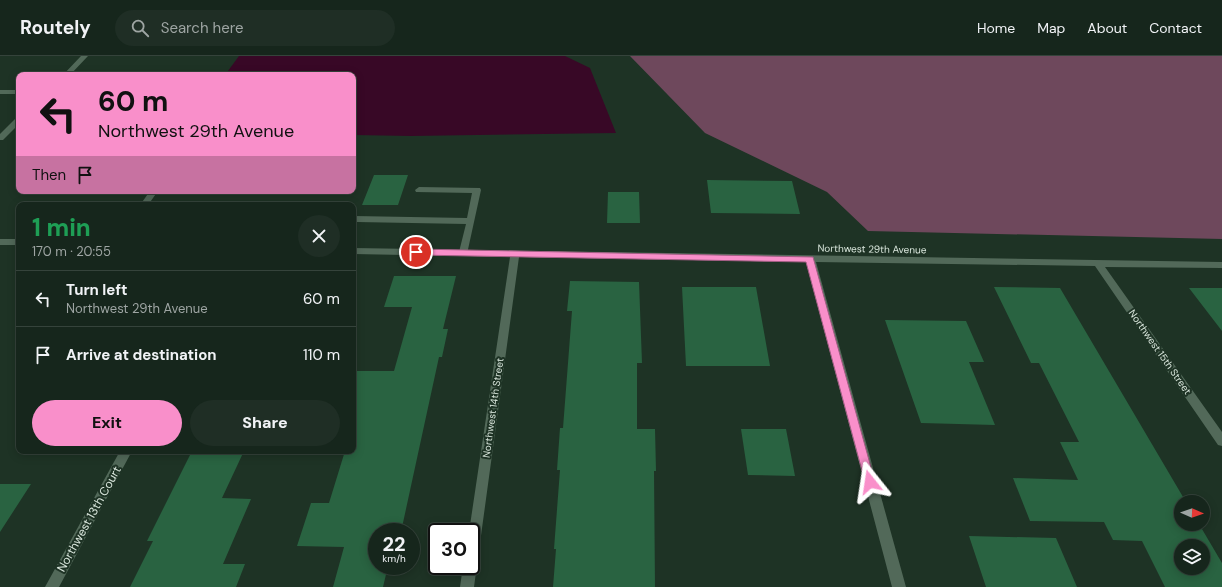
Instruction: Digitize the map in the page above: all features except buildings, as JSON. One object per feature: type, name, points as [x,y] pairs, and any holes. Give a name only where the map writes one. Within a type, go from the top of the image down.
[{"type":"street","points":[[69,72],[85,56]]},
{"type":"street","points":[[0,92],[16,92]]},
{"type":"street","points":[[0,138],[16,123]]},
{"type":"street","points":[[419,190],[477,190],[464,252]]},
{"type":"street","points":[[356,219],[470,221]]},
{"type":"street","points":[[0,242],[16,242]]},
{"type":"street","name":"Northwest 29th Avenue","points":[[356,251],[810,260],[1222,265]]},
{"type":"street","name":"Northwest 14th Street","points":[[477,523],[515,254]]},
{"type":"street","points":[[810,260],[898,587]]},
{"type":"street","name":"Northwest 15th Street","points":[[1098,264],[1222,441]]},
{"type":"street","name":"Northwest 13th Court","points":[[52,587],[124,454]]},
{"type":"street","points":[[468,587],[469,575]]},
{"type":"shaded area","points":[[239,56],[565,56],[590,68],[616,133],[411,136],[356,135],[356,72],[227,72]]},
{"type":"shaded area","points":[[630,56],[1222,56],[1222,239],[868,231],[827,192],[705,133]]},
{"type":"route","points":[[416,252],[810,260],[870,482]]}]
